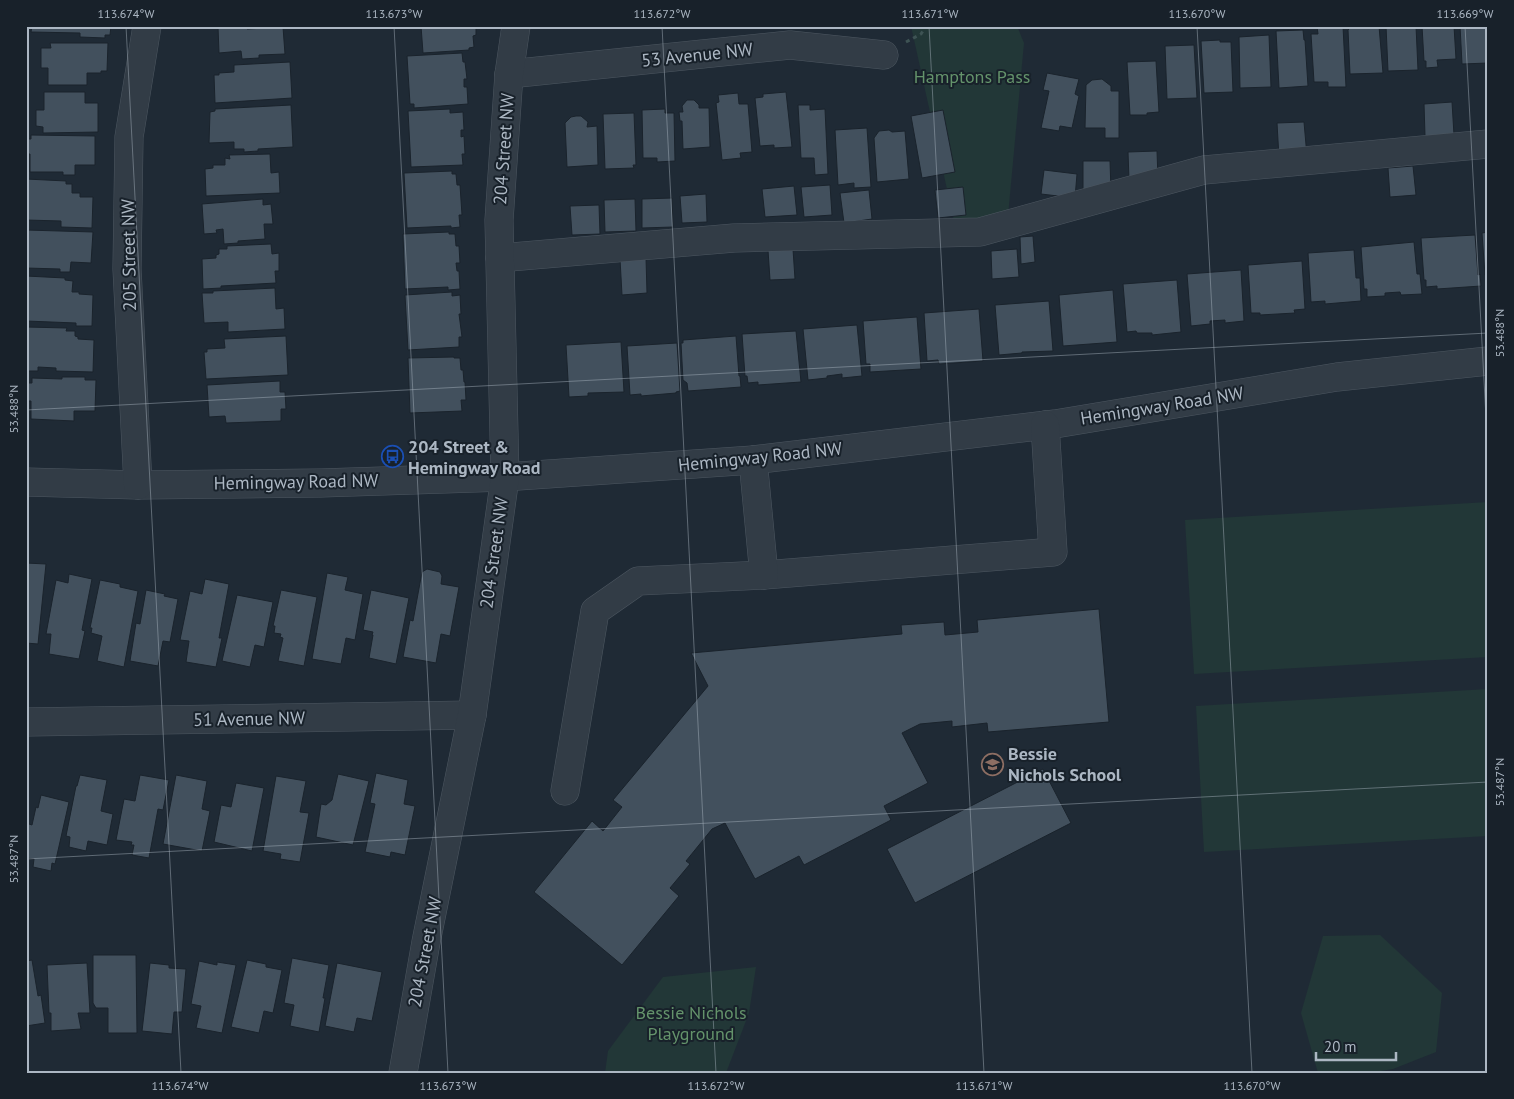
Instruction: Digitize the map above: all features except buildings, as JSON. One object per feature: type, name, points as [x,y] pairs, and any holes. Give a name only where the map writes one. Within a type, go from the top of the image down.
[{"type":"street","name":"205 Street NW","points":[[138,485],[127,269],[129,137],[148,26]]},
{"type":"street","name":"204 Street NW","points":[[403,1073],[426,942],[472,716],[505,477],[499,220],[509,74],[516,26]]},
{"type":"street","name":"53 Avenue NW","points":[[509,74],[790,45],[884,55]]},
{"type":"street","points":[[500,258],[734,238],[980,232],[1204,170],[1488,144]]},
{"type":"street","name":"Hemingway Road NW","points":[[26,482],[138,485],[321,483],[505,477],[753,460],[1046,425],[1337,377],[1488,360]]},
{"type":"street","points":[[565,790],[595,611],[638,580],[764,575],[1053,552],[1046,425]]},
{"type":"street","points":[[753,460],[764,575]]},
{"type":"street","name":"51 Avenue NW","points":[[26,722],[472,716]]},
{"type":"green space","name":"Hamptons Pass","points":[[911,26],[1017,26],[1024,43],[1008,216],[954,221]]},
{"type":"green space","points":[[1488,502],[1488,657],[1194,674],[1185,520]]},
{"type":"green space","points":[[1488,689],[1488,836],[1204,852],[1196,706]]},
{"type":"green space","points":[[1380,935],[1442,993],[1436,1052],[1393,1069],[1369,1073],[1318,1073],[1301,1013],[1323,936]]},
{"type":"green space","name":"Bessie Nichols Playground","points":[[756,967],[749,1013],[726,1073],[605,1073],[608,1051],[663,977]]},
{"type":"place","name":"204 Street & Hemingway Road","points":[[392,457]]},
{"type":"place","name":"Bessie Nichols School","points":[[992,764]]}]
